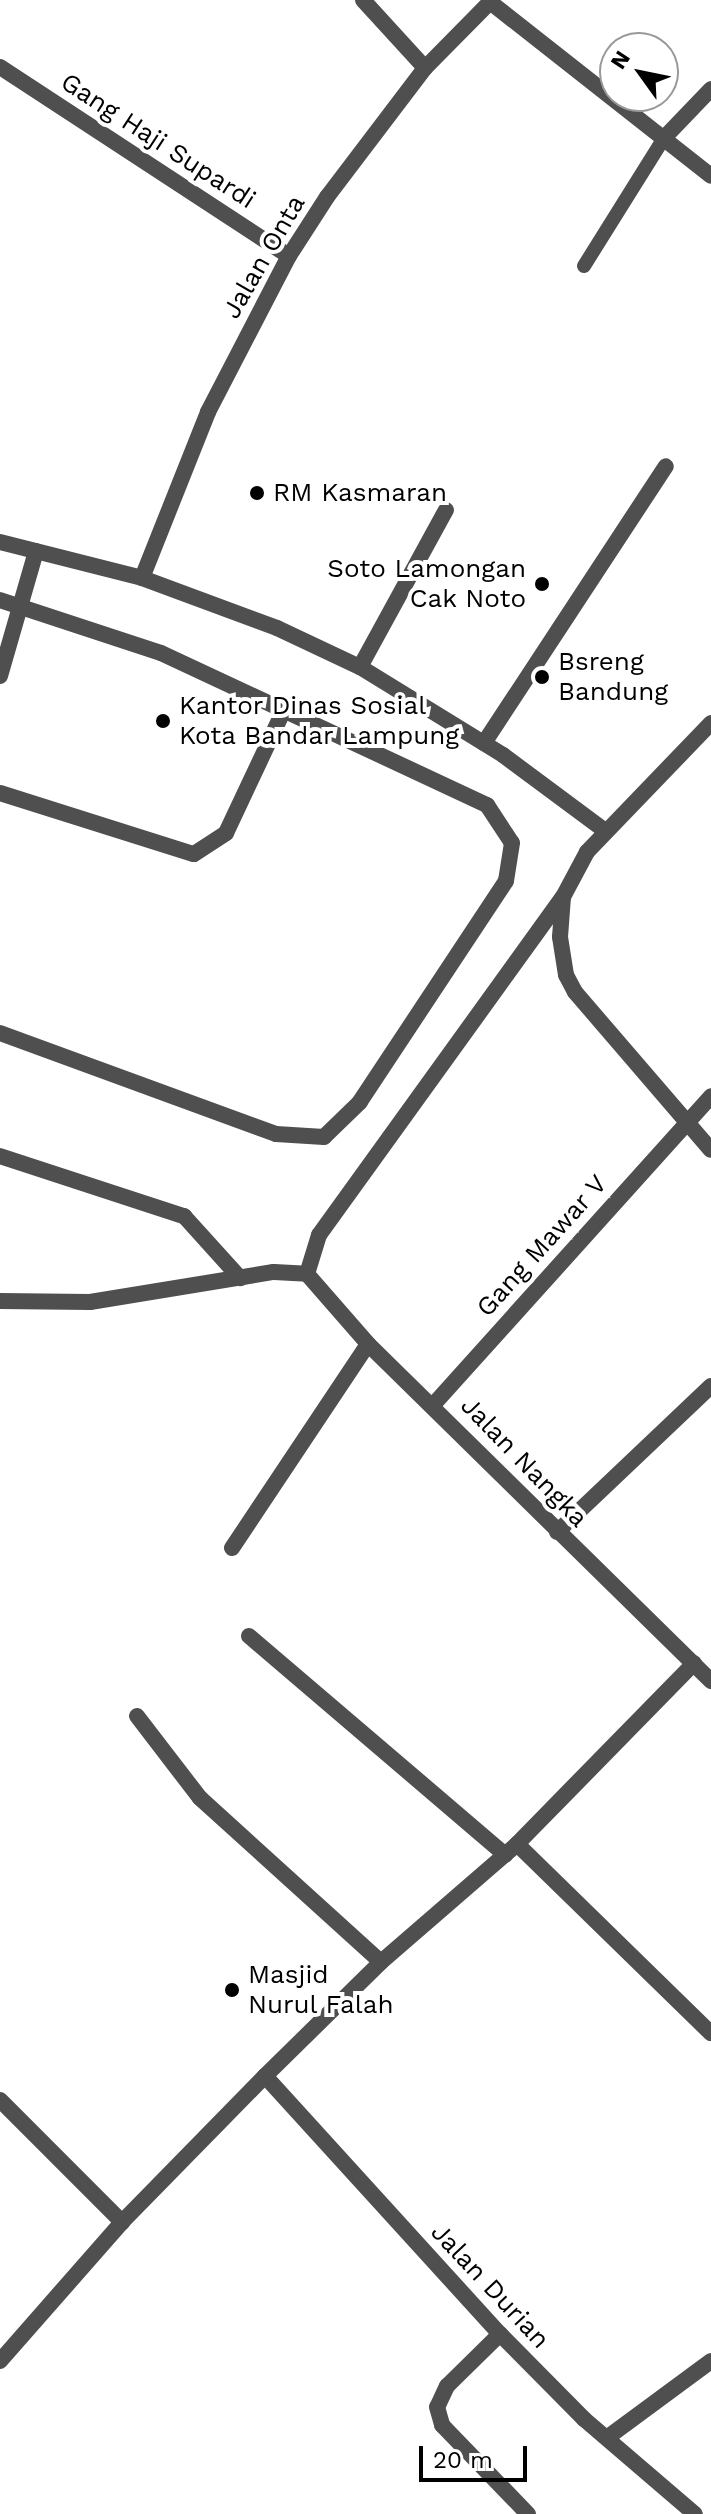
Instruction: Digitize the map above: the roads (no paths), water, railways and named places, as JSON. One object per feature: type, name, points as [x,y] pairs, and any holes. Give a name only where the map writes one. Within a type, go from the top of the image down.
[{"type":"street","points":[[363,0],[425,68]]},
{"type":"street","points":[[491,1],[711,176]]},
{"type":"street","name":"Jalan Onta","points":[[142,578],[208,412],[289,256],[327,197],[425,68],[491,1]]},
{"type":"street","name":"Gang Haji Supardi","points":[[0,67],[289,256]]},
{"type":"street","points":[[664,138],[711,89]]},
{"type":"street","points":[[484,743],[666,466]]},
{"type":"street","points":[[360,667],[446,510]]},
{"type":"street","points":[[0,542],[142,578],[277,628],[360,667],[484,743],[604,830]]},
{"type":"street","points":[[0,676],[36,551]]},
{"type":"street","points":[[0,600],[161,653],[487,805],[512,843],[506,881],[360,1102],[324,1137],[276,1134],[0,1033]]},
{"type":"street","points":[[0,793],[194,854],[226,833],[284,710]]},
{"type":"street","points":[[0,1301],[90,1302],[274,1272],[307,1274],[319,1235],[563,897],[604,830],[711,723]]},
{"type":"street","points":[[563,897],[562,957],[575,992],[711,1150]]},
{"type":"street","name":"Gang Mawar V","points":[[434,1404],[685,1121],[711,1096]]},
{"type":"street","points":[[0,1156],[184,1216],[240,1278]]},
{"type":"street","name":"Jalan Nangka","points":[[307,1274],[368,1344],[434,1404],[557,1532],[711,1681]]},
{"type":"street","points":[[232,1548],[368,1344]]},
{"type":"street","points":[[557,1532],[711,1386]]},
{"type":"street","points":[[249,1636],[511,1850],[711,2033]]},
{"type":"street","points":[[3,2352],[122,2222],[265,2076],[381,1962],[511,1850],[694,1663]]},
{"type":"street","points":[[137,1716],[200,1798],[381,1962]]},
{"type":"street","name":"Jalan Durian","points":[[265,2076],[500,2334],[608,2437],[695,2514]]},
{"type":"street","points":[[0,2100],[122,2222]]},
{"type":"street","points":[[500,2334],[447,2386],[437,2407],[442,2425],[528,2514]]},
{"type":"street","points":[[608,2437],[711,2361]]},
{"type":"lane","points":[[584,266],[664,138]]},
{"type":"place","name":"RM Kasmaran","points":[[257,493]]},
{"type":"place","name":"Soto Lamongan Cak Noto","points":[[542,584]]},
{"type":"place","name":"Bsreng Bandung","points":[[542,677]]},
{"type":"place","name":"Kantor Dinas Sosial Kota Bandar Lampung","points":[[163,721]]},
{"type":"place","name":"Masjid Nurul Falah","points":[[232,1990]]}]
